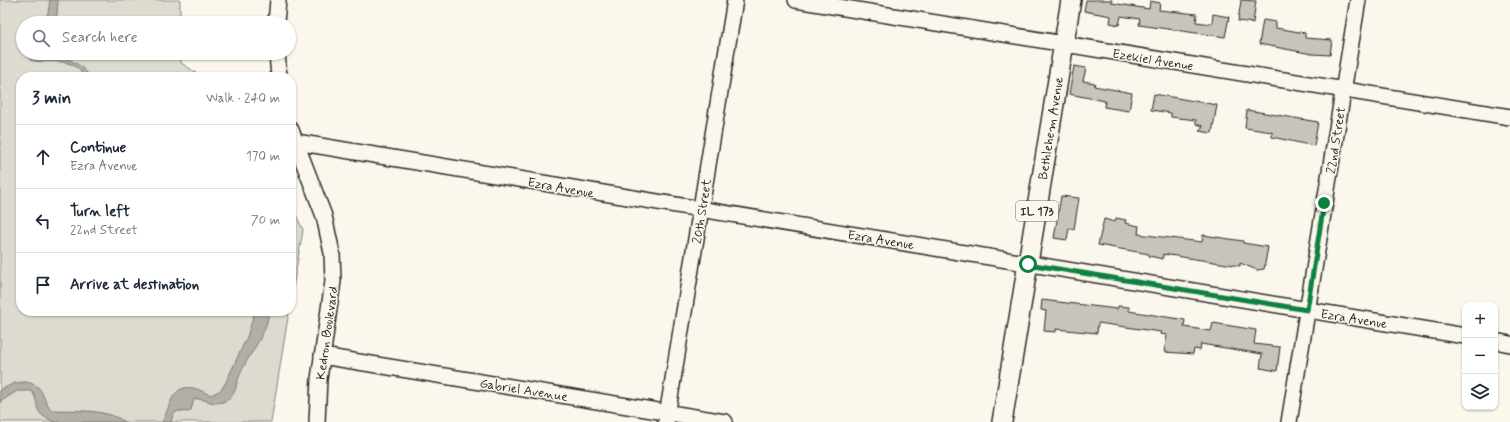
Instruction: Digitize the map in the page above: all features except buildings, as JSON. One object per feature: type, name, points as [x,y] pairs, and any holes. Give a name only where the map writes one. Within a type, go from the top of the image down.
[{"type":"main road","name":"Bethlehem Avenue","points":[[1002,422],[1071,0]]},
{"type":"street","points":[[277,16],[278,0]]},
{"type":"street","name":"20th Street","points":[[667,417],[735,0]]},
{"type":"street","name":"Ezekiel Avenue","points":[[796,0],[1510,117]]},
{"type":"street","name":"22nd Street","points":[[1289,422],[1358,0]]},
{"type":"street","points":[[278,60],[279,72]]},
{"type":"street","name":"Ezra Avenue","points":[[296,136],[701,210],[1462,336]]},
{"type":"street","name":"Kedron Boulevard","points":[[296,141],[324,216],[332,253],[333,281],[331,304],[319,379],[317,422]]},
{"type":"street","points":[[1498,342],[1510,344]]},
{"type":"street","name":"Gabriel Avenue","points":[[322,356],[667,417],[725,422]]},
{"type":"shaded area","points":[[0,0],[180,0],[180,16],[16,16],[16,60],[181,60],[181,63],[195,72],[16,72],[16,316],[288,316],[271,422],[0,422]]},
{"type":"shaded area","points":[[50,0],[58,0],[56,16],[46,16]]},
{"type":"shaded area","points":[[30,60],[70,60],[78,64],[86,72],[80,72],[73,65],[67,63]]},
{"type":"shaded area","points":[[296,215],[303,230],[296,270]]},
{"type":"shaded area","points":[[253,316],[268,316],[265,329],[243,369],[234,392],[229,399],[224,402],[215,403],[194,399],[189,412],[178,411],[173,414],[171,422],[162,422],[172,399],[180,390],[193,388],[211,395],[221,390],[247,337]]},
{"type":"shaded area","points":[[25,382],[40,389],[51,410],[99,412],[108,414],[125,422],[55,422],[39,412],[32,391],[17,391],[0,402],[0,390],[15,383]]},
{"type":"route","points":[[1028,264],[1307,310],[1324,203]]}]
